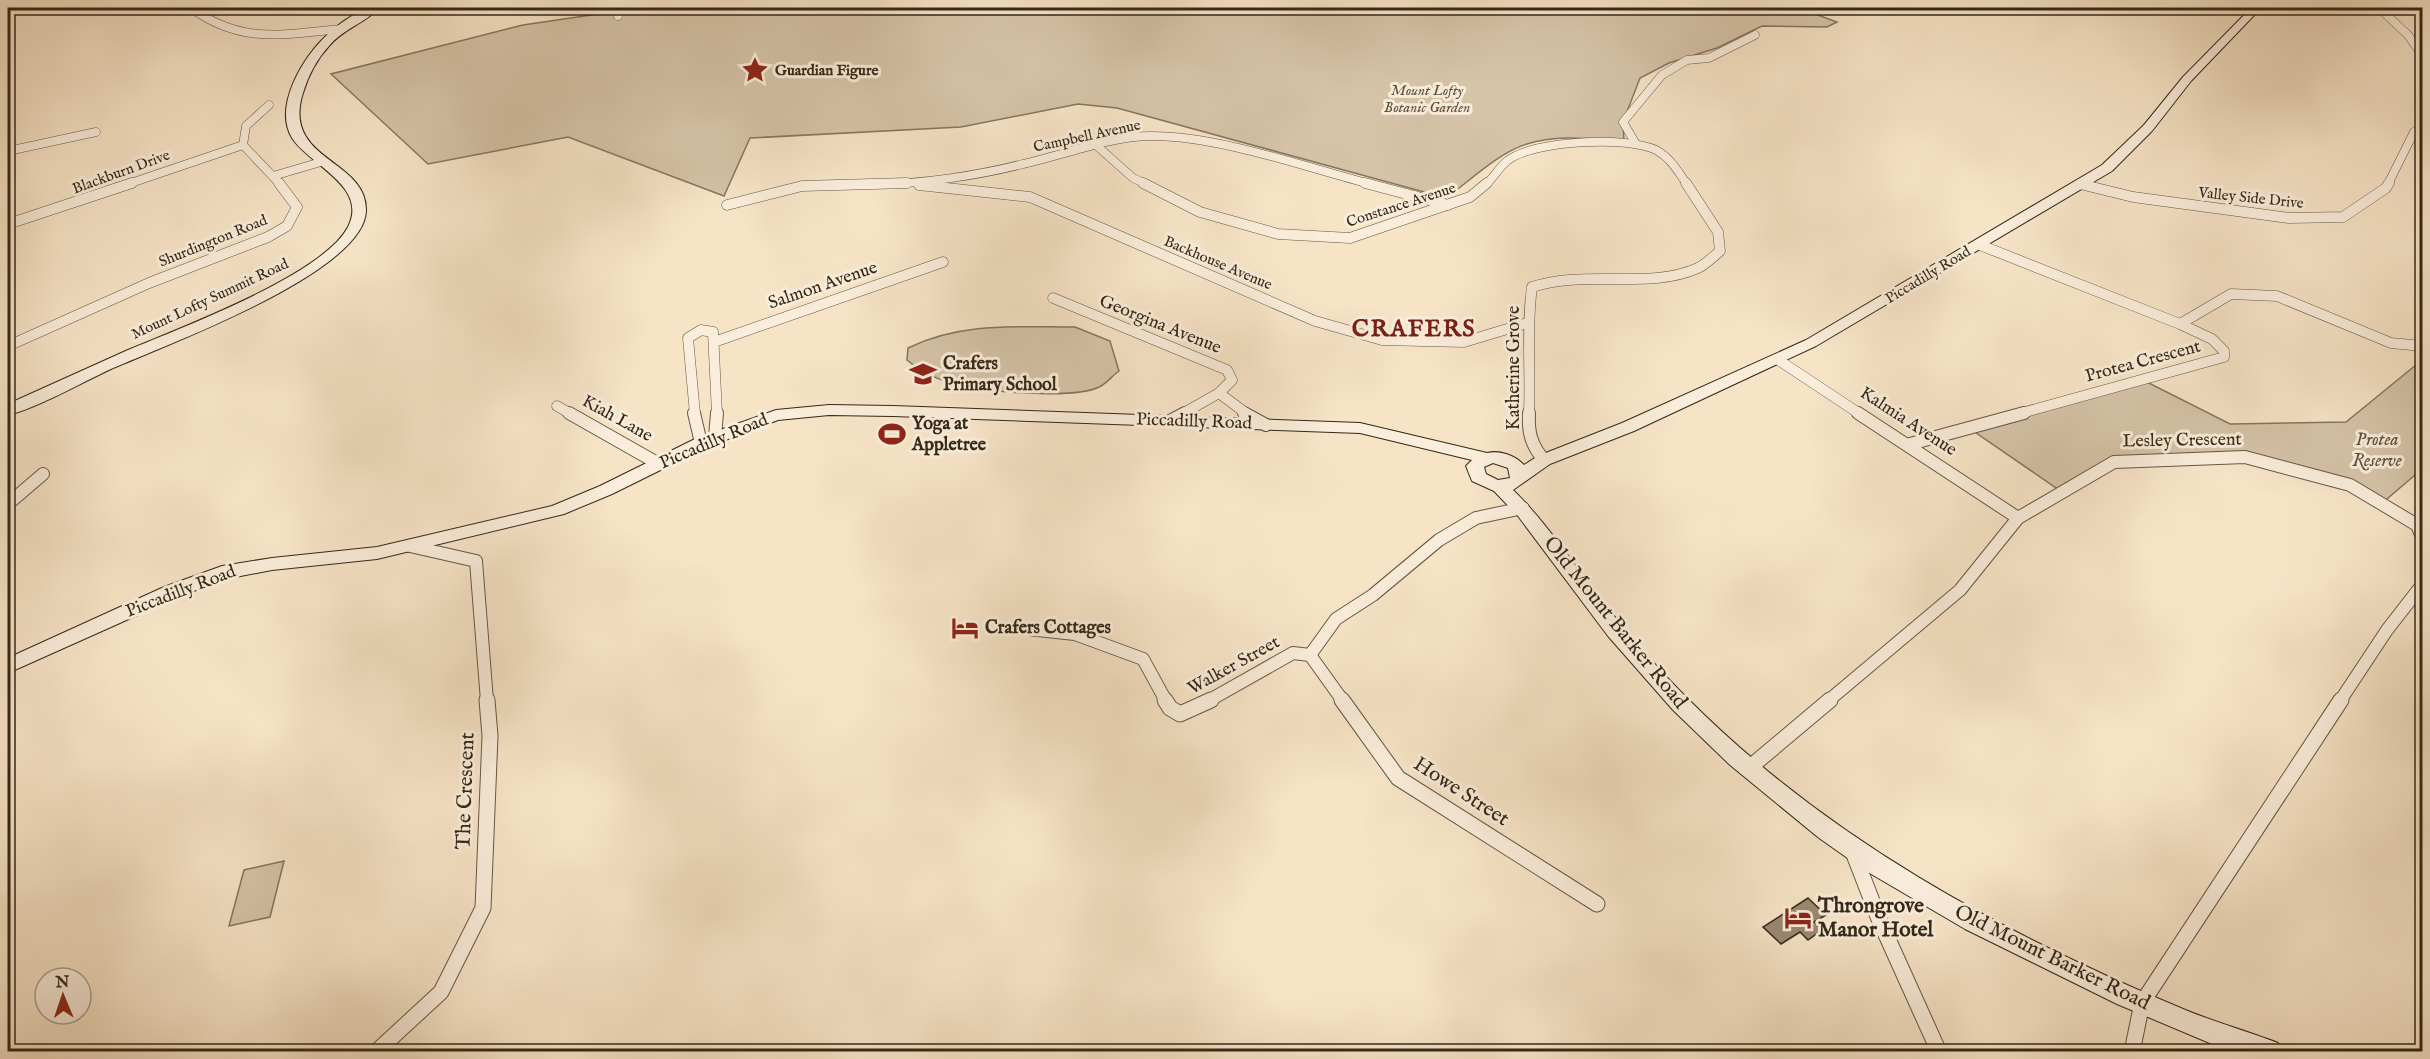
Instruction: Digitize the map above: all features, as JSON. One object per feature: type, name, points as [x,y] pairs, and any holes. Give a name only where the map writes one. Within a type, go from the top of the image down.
[{"type":"main road","name":"Mount Lofty Summit Road","points":[[8,410],[222,314],[294,279],[327,257],[354,229],[362,210],[360,199],[353,187],[321,162],[296,135],[292,113],[298,90],[316,55],[341,29],[374,8]]},
{"type":"main road","name":"Piccadilly Road","points":[[1499,486],[1507,486],[1544,460],[1628,427],[1777,359],[1852,321],[2107,168],[2148,128],[2187,79],[2256,8]]},
{"type":"main road","name":"Piccadilly Road","points":[[8,666],[171,592],[222,573],[272,564],[339,559],[410,546],[558,510],[606,490],[708,440],[776,416],[830,410],[1360,428],[1452,448],[1488,461],[1544,460]]},
{"type":"main road","points":[[1488,461],[1516,465],[1519,478]]},
{"type":"main road","name":"Old Mount Barker Road","points":[[1488,461],[1478,477],[1499,486],[1523,508],[1592,602],[1648,669],[1693,718],[1799,812],[1901,882],[1988,932],[2142,1003],[2269,1052]]},
{"type":"main road","name":"Old Mount Barker Road","points":[[1519,478],[1523,508]]},
{"type":"street","points":[[191,8],[202,17],[268,34],[289,36],[341,29]]},
{"type":"street","points":[[617,8],[618,16]]},
{"type":"street","points":[[2379,8],[2408,35],[2422,55]]},
{"type":"street","points":[[1636,144],[1623,122],[1662,75],[1687,60],[1708,58],[1755,35]]},
{"type":"street","points":[[243,145],[242,132],[247,124],[269,105]]},
{"type":"street","points":[[8,151],[96,132]]},
{"type":"street","name":"Valley Side Drive","points":[[2080,184],[2133,197],[2289,218],[2343,217],[2386,188],[2414,132]]},
{"type":"street","name":"Campbell Avenue","points":[[727,205],[802,186],[900,184],[1021,165],[1096,145],[1151,136],[1206,141],[1449,205]]},
{"type":"street","name":"Constance Avenue","points":[[1096,145],[1133,178],[1200,212],[1278,234],[1350,238],[1470,197],[1491,180],[1508,160],[1539,147],[1579,142],[1636,144]]},
{"type":"street","name":"Katherine Grove","points":[[1544,460],[1534,450],[1528,430],[1531,375],[1527,323],[1532,287],[1568,276],[1609,279],[1665,276],[1698,267],[1720,251],[1718,232],[1671,161],[1656,150],[1636,144]]},
{"type":"street","name":"Shurdington Road","points":[[8,346],[140,286],[268,237],[287,226],[297,207],[273,176],[243,145]]},
{"type":"street","name":"Blackburn Drive","points":[[8,224],[243,145]]},
{"type":"street","points":[[273,176],[321,162]]},
{"type":"street","name":"Backhouse Avenue","points":[[900,184],[1030,197],[1315,321],[1382,340],[1464,342],[1527,323]]},
{"type":"street","name":"Protea Crescent","points":[[1910,444],[2224,357],[2224,351],[2212,339],[2180,324],[1980,244]]},
{"type":"street","name":"Salmon Avenue","points":[[714,342],[943,262]]},
{"type":"street","points":[[2180,324],[2232,294],[2277,296],[2391,343],[2422,346]]},
{"type":"street","name":"Georgina Avenue","points":[[1053,298],[1227,370],[1232,380],[1219,393]]},
{"type":"street","points":[[701,330],[713,332],[714,342],[718,406],[708,440],[695,418],[688,338],[701,330]]},
{"type":"street","name":"Kalmia Avenue","points":[[1777,359],[1910,444],[2018,518]]},
{"type":"street","points":[[1170,421],[1219,393],[1238,409],[1266,425]]},
{"type":"street","name":"Kiah Lane","points":[[557,406],[659,464]]},
{"type":"street","name":"Lesley Crescent","points":[[1748,769],[1960,590],[2018,518],[2114,462],[2245,457],[2350,486],[2417,525],[2422,537]]},
{"type":"street","points":[[8,504],[43,474]]},
{"type":"street","name":"Walker Street","points":[[1018,628],[1075,634],[1143,659],[1170,708],[1180,714],[1194,709],[1293,653],[1310,655],[1336,619],[1373,595],[1439,540],[1476,518],[1523,508]]},
{"type":"street","name":"The Crescent","points":[[376,1052],[441,992],[483,908],[490,736],[476,561],[410,546]]},
{"type":"street","points":[[2132,1052],[2142,1003],[2387,630],[2422,585]]},
{"type":"street","name":"Howe Street","points":[[1310,655],[1398,778],[1597,904]]},
{"type":"street","points":[[1852,848],[1879,919],[1939,1052]]},
{"type":"green space","name":"Mount Lofty Botanic Garden","points":[[639,8],[1799,8],[1837,22],[1827,27],[1762,26],[1717,48],[1669,63],[1640,78],[1623,122],[1624,141],[1563,138],[1527,144],[1495,160],[1446,198],[1117,108],[1078,104],[961,127],[750,138],[724,196],[568,137],[428,164],[331,74],[523,25]]},
{"type":"green space","points":[[1075,327],[1110,341],[1119,371],[1101,386],[1089,390],[1051,394],[1004,392],[964,386],[933,377],[907,360],[908,348],[948,334],[989,328]]},
{"type":"green space","name":"Protea Reserve","points":[[2422,360],[2422,469],[2381,504],[2350,485],[2245,457],[2114,462],[2062,492],[1969,428],[2143,380],[2230,424],[2346,422]]},
{"type":"green space","points":[[284,861],[270,917],[229,926],[244,870]]},
{"type":"building","name":"Throngrove Manor Hotel","points":[[1808,898],[1826,915],[1814,922],[1822,930],[1808,940],[1800,932],[1781,944],[1763,927]]},
{"type":"place","name":"Guardian Figure","points":[[755,70]]},
{"type":"place","name":"Crafers Primary School","points":[[923,374]]},
{"type":"place","name":"Yoga at Appletree","points":[[892,434]]},
{"type":"place","name":"Crafers Cottages","points":[[965,628]]},
{"type":"place","name":"Throngrove Manor Hotel","points":[[1798,918]]},
{"type":"district","name":"CRAFERS","points":[[1414,329]]}]
